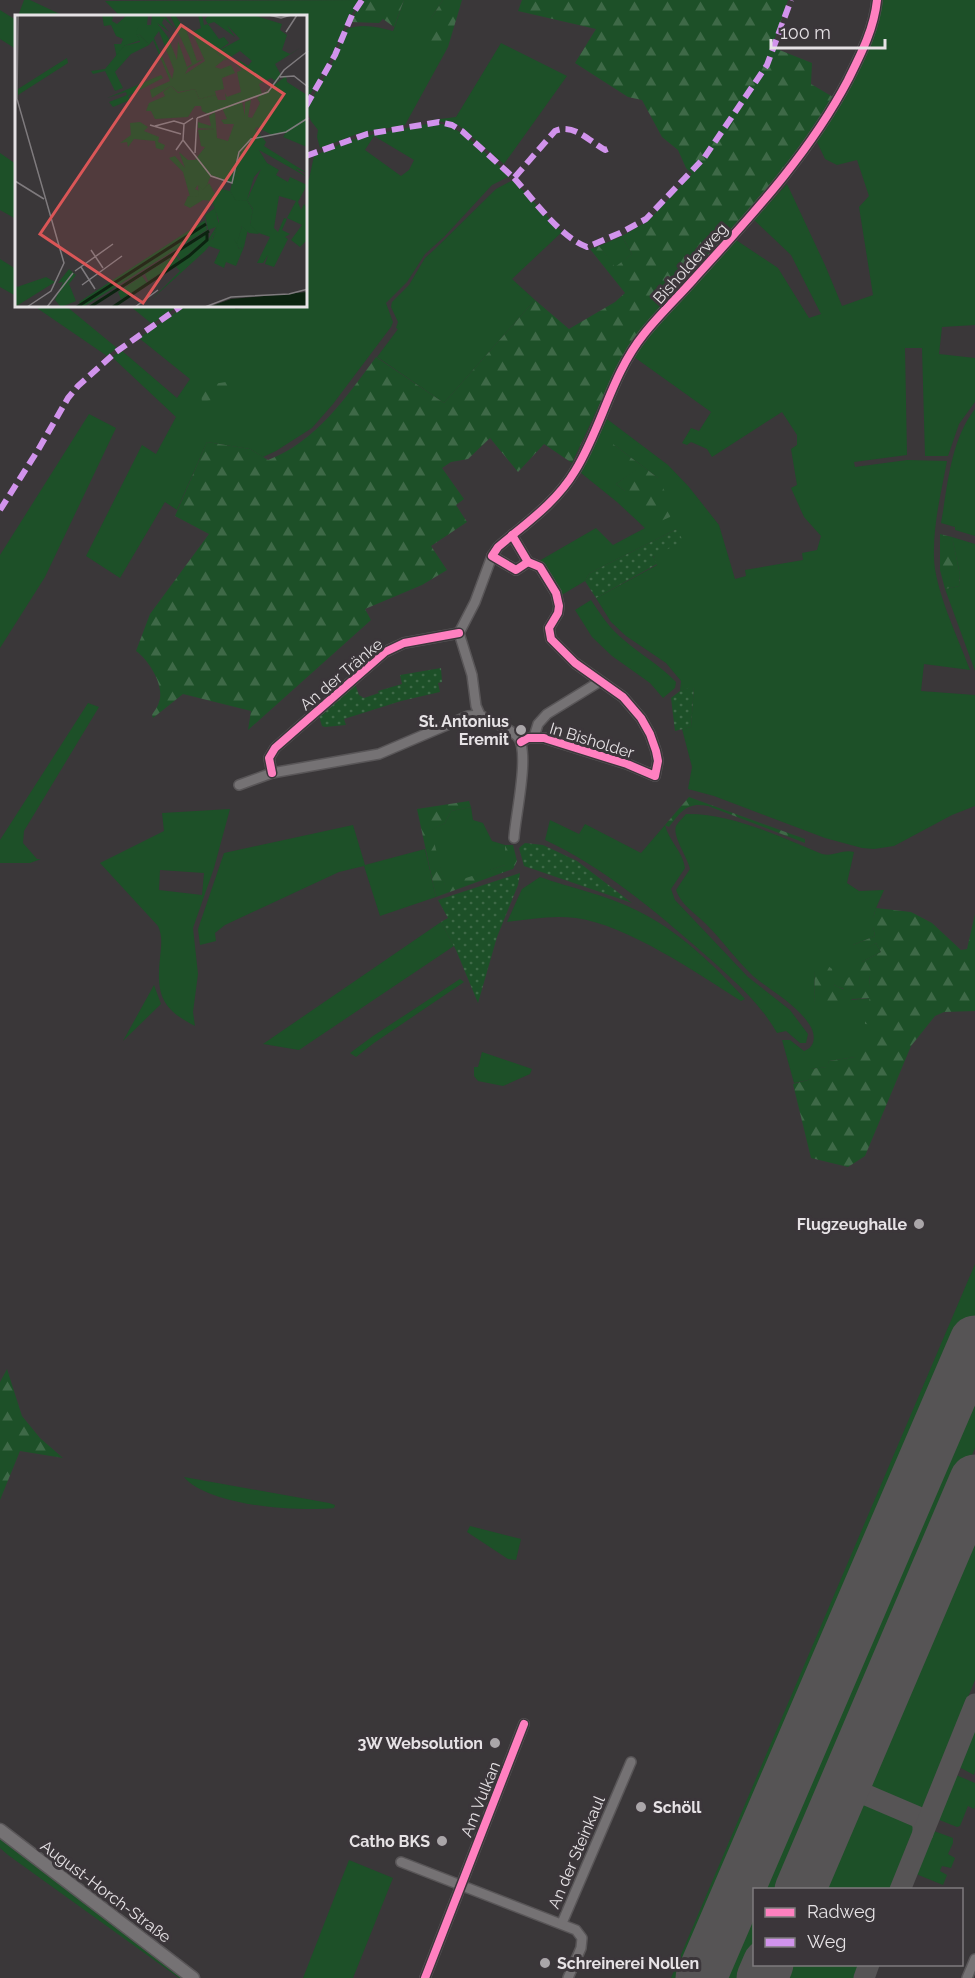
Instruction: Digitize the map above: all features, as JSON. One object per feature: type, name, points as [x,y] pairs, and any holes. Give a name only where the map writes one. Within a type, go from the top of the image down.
[{"type":"main road","name":"August-Horch-Straße","points":[[0,1830],[193,1978]]},
{"type":"street","name":"Bisholderweg","points":[[512,536],[561,492],[580,463],[621,368],[644,334],[752,215],[813,138],[860,56],[871,31],[878,0]]},
{"type":"street","points":[[480,715],[476,706],[472,675],[459,633],[471,610],[492,556],[498,547],[512,536],[528,562],[540,567],[558,600],[558,613],[549,628],[551,639],[575,663],[599,681]]},
{"type":"street","points":[[492,556],[516,570],[528,562]]},
{"type":"street","name":"An der Tränke","points":[[272,773],[269,758],[275,748],[378,656],[404,643],[459,633]]},
{"type":"street","name":"In Bisholder","points":[[521,742],[528,738],[544,738],[627,764],[655,776],[658,761],[650,734],[641,718],[623,697],[599,681],[595,686],[547,714],[538,724],[534,737]]},
{"type":"street","points":[[239,785],[272,773],[379,754],[468,716],[480,715],[508,730],[521,742],[523,769],[514,838]]},
{"type":"street","name":"Am Vulkan","points":[[425,1978],[524,1724]]},
{"type":"street","name":"An der Steinkaul","points":[[568,1978],[581,1948],[582,1938],[576,1930],[562,1923],[631,1762]]},
{"type":"street","points":[[401,1862],[562,1923]]},
{"type":"street","points":[[967,1978],[975,1959]]},
{"type":"green space","points":[[24,0],[30,0],[62,15],[18,15]]},
{"type":"green space","points":[[360,0],[308,98],[308,15],[119,15],[105,1]]},
{"type":"green space","points":[[363,0],[404,0],[394,27],[383,19],[379,23],[350,22]]},
{"type":"green space","points":[[404,0],[443,0],[431,18],[443,47],[448,47],[405,125],[360,133],[320,148],[318,130],[308,114],[308,106],[332,64],[347,29],[364,26],[393,31]]},
{"type":"green space","points":[[443,0],[462,0],[448,47],[424,40],[431,18]]},
{"type":"green space","points":[[522,0],[788,0],[772,47],[812,63],[811,84],[833,97],[811,133],[750,212],[640,333],[610,382],[572,463],[544,444],[518,472],[490,438],[468,459],[451,462],[442,468],[464,499],[456,505],[467,522],[431,546],[447,570],[422,585],[365,609],[371,620],[248,730],[251,711],[183,694],[153,718],[152,715],[160,696],[158,681],[151,667],[136,651],[150,614],[209,534],[175,516],[207,442],[250,449],[268,460],[285,452],[316,430],[342,402],[376,357],[444,403],[535,300],[569,329],[615,302],[625,293],[590,249],[599,246],[615,267],[632,254],[622,236],[648,221],[692,174],[686,168],[678,150],[662,137],[642,100],[628,97],[575,63],[596,29],[518,11]]},
{"type":"green space","points":[[882,0],[975,0],[975,325],[942,327],[939,354],[975,358],[975,402],[959,424],[948,456],[925,456],[922,348],[905,348],[907,455],[854,462],[855,467],[907,460],[947,461],[935,533],[935,570],[942,598],[970,670],[924,664],[921,691],[975,695],[975,806],[952,815],[894,846],[874,849],[825,838],[714,796],[688,789],[692,767],[682,729],[691,727],[694,687],[680,691],[681,681],[666,663],[626,636],[611,622],[596,598],[657,565],[653,558],[677,529],[590,573],[585,581],[560,596],[539,561],[596,528],[613,545],[645,528],[581,473],[607,419],[668,465],[689,487],[719,525],[735,579],[746,576],[745,570],[803,560],[802,553],[817,550],[821,536],[804,517],[791,488],[797,485],[791,449],[797,445],[797,435],[782,412],[712,457],[707,449],[691,442],[687,445],[682,443],[691,428],[699,431],[711,412],[634,357],[656,327],[736,240],[778,268],[809,318],[821,314],[791,255],[754,220],[787,184],[842,306],[873,295],[859,207],[869,196],[857,160],[837,165],[825,159],[817,142],[864,56]],"holes":[[[613,444],[658,478],[625,491],[616,484],[637,470]]]},
{"type":"green space","points":[[0,10],[15,19],[15,48],[0,39]]},
{"type":"green space","points":[[501,43],[567,76],[504,164],[458,125],[432,120],[456,117]]},
{"type":"green space","points":[[427,124],[446,125],[471,140],[510,176],[492,185],[425,254],[407,282],[386,303],[393,322],[391,327],[312,428],[263,457],[250,449],[207,442],[177,510],[165,502],[120,578],[86,556],[142,445],[156,454],[176,417],[112,357],[121,350],[177,398],[190,379],[139,338],[182,308],[308,308],[308,179],[314,156],[345,142]],"holes":[[[374,136],[414,160],[409,170],[401,176],[365,150]]]},
{"type":"green space","points":[[0,153],[15,163],[15,218],[0,210]]},
{"type":"green space","points":[[513,180],[562,232],[512,279],[535,300],[444,403],[377,357],[398,329],[396,328],[398,322],[391,307],[392,302],[409,285],[425,258],[496,189]]},
{"type":"green space","points":[[622,236],[632,254],[615,268],[599,246]]},
{"type":"green space","points":[[0,259],[15,268],[15,295],[0,287]]},
{"type":"green space","points":[[37,308],[68,308],[117,348],[107,356]]},
{"type":"green space","points":[[132,308],[175,308],[152,324]]},
{"type":"green space","points":[[226,382],[232,388],[224,401],[216,405],[212,400],[202,402],[200,386]]},
{"type":"green space","points":[[975,409],[975,536],[941,523],[955,449]]},
{"type":"green space","points":[[89,414],[116,428],[45,577],[0,648],[0,555]]},
{"type":"green space","points":[[613,444],[658,478],[673,508],[670,517],[654,524],[616,484],[636,470],[609,450]]},
{"type":"green space","points":[[677,529],[683,541],[653,557],[657,564],[596,598],[585,581],[590,573]]},
{"type":"green space","points":[[940,534],[952,537],[960,575],[959,586],[945,589],[940,570]]},
{"type":"green space","points":[[952,537],[975,544],[975,671],[945,589],[959,586],[960,575]]},
{"type":"green space","points":[[591,600],[619,636],[664,670],[676,682],[675,688],[663,698],[650,683],[612,656],[592,637],[575,610]]},
{"type":"green space","points":[[441,668],[442,682],[438,683],[440,692],[401,701],[344,719],[346,725],[322,726],[318,713],[354,681],[359,695],[364,698],[402,684],[400,675]]},
{"type":"green space","points":[[694,686],[691,727],[675,731],[671,698],[680,691]]},
{"type":"green space","points":[[88,703],[99,707],[24,831],[23,843],[37,859],[41,859],[30,863],[0,863],[0,840]]},
{"type":"green space","points":[[689,797],[805,839],[805,843],[708,806],[689,807],[669,827],[665,825]]},
{"type":"green space","points":[[469,801],[471,807],[451,811],[445,823],[431,830],[445,885],[505,865],[505,845],[513,845],[517,861],[513,869],[436,897],[417,809]]},
{"type":"green space","points":[[471,807],[473,820],[483,823],[492,841],[505,845],[505,865],[445,886],[430,830],[445,823],[451,811]]},
{"type":"green space","points":[[230,809],[214,868],[193,928],[198,974],[193,1012],[195,1026],[175,1013],[164,1000],[159,982],[161,934],[158,926],[100,863],[164,831],[162,813]],"holes":[[[160,870],[204,873],[202,895],[159,890]]]},
{"type":"green space","points":[[686,814],[720,817],[738,822],[822,854],[854,852],[847,883],[859,891],[884,890],[874,918],[875,936],[853,945],[857,954],[876,943],[881,952],[862,962],[870,976],[869,985],[839,987],[815,970],[814,1004],[871,998],[876,1025],[876,1045],[855,1057],[829,1061],[828,1067],[811,1069],[813,1079],[794,1083],[782,1040],[790,1040],[804,1051],[808,1049],[814,1040],[809,1024],[791,1004],[753,976],[678,895],[676,890],[690,869],[675,830]]},
{"type":"green space","points":[[550,820],[579,834],[585,824],[641,853],[665,825],[682,857],[685,868],[671,889],[675,900],[748,977],[790,1010],[808,1034],[806,1043],[800,1043],[786,1031],[777,1033],[770,1021],[743,990],[647,905],[608,876],[545,840]]},
{"type":"green space","points":[[353,825],[365,865],[425,849],[436,897],[380,916],[364,866],[339,872],[225,925],[215,933],[216,941],[200,945],[198,929],[224,853]]},
{"type":"green space","points":[[525,843],[543,845],[577,861],[632,903],[524,866],[519,848]]},
{"type":"green space","points":[[520,873],[518,885],[497,937],[478,1003],[456,950],[441,922],[448,918],[438,900]]},
{"type":"green space","points":[[540,877],[613,900],[651,918],[695,949],[745,999],[741,1001],[683,964],[639,940],[596,922],[559,917],[507,922],[522,889]]},
{"type":"green space","points":[[876,908],[911,912],[932,923],[961,950],[967,949],[975,914],[975,1011],[944,1012],[935,1016],[911,1046],[865,1156],[848,1167],[811,1158],[793,1084],[812,1079],[810,1069],[827,1067],[829,1061],[855,1057],[860,1047],[876,1045],[876,1025],[865,1024],[864,1014],[870,998],[852,999],[838,1017],[814,1004],[815,970],[822,961],[832,969],[834,985],[843,989],[847,978],[852,976],[869,985],[870,976],[863,974],[854,964],[881,952],[876,943],[857,955],[853,952],[853,945],[875,936],[872,922]]},
{"type":"green space","points":[[441,922],[454,946],[299,1050],[263,1044]]},
{"type":"green space","points":[[460,979],[464,982],[356,1057],[350,1053],[373,1036]]},
{"type":"green space","points":[[154,985],[161,1004],[123,1041]]},
{"type":"green space","points":[[482,1052],[532,1069],[530,1074],[503,1086],[478,1081],[474,1076],[474,1067],[478,1067]]},
{"type":"green space","points":[[975,1264],[975,1448],[785,1888],[753,1888],[753,1963],[747,1978],[671,1978]]},
{"type":"green space","points":[[7,1369],[22,1416],[40,1438],[63,1458],[20,1451],[0,1500],[0,1382]]},
{"type":"green space","points":[[184,1477],[335,1505],[334,1508],[299,1509],[233,1501],[196,1487]]},
{"type":"green space","points":[[972,1519],[975,1519],[975,1680],[924,1806],[921,1809],[912,1810],[863,1788],[859,1782],[860,1777]]},
{"type":"green space","points":[[470,1526],[521,1539],[516,1560],[508,1559],[467,1532]]},
{"type":"green space","points":[[975,1728],[975,1771],[974,1775],[959,1767]]},
{"type":"green space","points":[[956,1775],[975,1783],[974,1809],[968,1806],[960,1826],[957,1827],[937,1819]]},
{"type":"green space","points":[[860,1797],[914,1822],[915,1828],[890,1888],[812,1888],[850,1803],[854,1798]]},
{"type":"green space","points":[[934,1831],[953,1838],[948,1854],[955,1858],[951,1868],[942,1866],[940,1871],[947,1875],[943,1885],[916,1874]]},
{"type":"green space","points":[[0,1836],[188,1978],[179,1978],[8,1855],[0,1848]]},
{"type":"green space","points":[[349,1860],[393,1878],[353,1978],[303,1978]]},
{"type":"green space","points":[[778,1966],[859,1966],[854,1978],[774,1978]]},
{"type":"taxiway","points":[[957,1522],[963,1513],[974,1509]]},
{"type":"taxiway","points":[[901,1888],[975,1704]]},
{"type":"taxiway","points":[[850,1771],[852,1786],[857,1791]]},
{"type":"taxiway","points":[[838,1800],[848,1791],[857,1791],[918,1817],[923,1823],[923,1833]]},
{"type":"taxiway","points":[[864,1978],[868,1966]]},
{"type":"runway","points":[[701,1978],[975,1341]]},
{"type":"runway","points":[[801,1888],[975,1480]]},
{"type":"runway","points":[[762,1978],[767,1966]]},
{"type":"marked path","points":[[308,102],[335,55],[352,15],[362,0]]},
{"type":"marked path","points":[[514,178],[557,226],[587,247],[646,219],[704,158],[767,65],[791,0]]},
{"type":"marked path","points":[[308,155],[367,134],[439,122],[452,125],[462,131],[514,178],[555,131],[569,129],[605,150],[612,147]]},
{"type":"marked path","points":[[0,510],[68,398],[78,386],[116,352],[178,308]]},
{"type":"cycle path","points":[[528,562],[516,570],[492,556],[498,547],[540,512],[567,483],[593,437],[623,367],[644,334],[756,210],[815,135],[848,80],[862,51],[873,21],[877,0]]},
{"type":"cycle path","points":[[512,535],[528,562],[540,567],[556,593],[559,606],[558,613],[549,628],[551,639],[575,663],[623,697],[641,718],[650,734],[658,761],[655,776],[627,764],[544,738],[528,738],[521,742]]},
{"type":"cycle path","points":[[272,773],[269,758],[275,748],[385,652],[404,643],[459,633]]},
{"type":"cycle path","points":[[425,1978],[524,1724]]},
{"type":"place","name":"St. Antonius Eremit","points":[[521,730]]},
{"type":"place","name":"Flugzeughalle","points":[[919,1224]]},
{"type":"place","name":"3W Websolution","points":[[495,1743]]},
{"type":"place","name":"Schöll","points":[[641,1807]]},
{"type":"place","name":"Catho BKS","points":[[442,1841]]},
{"type":"place","name":"Schreinerei Nollen","points":[[545,1963]]}]
